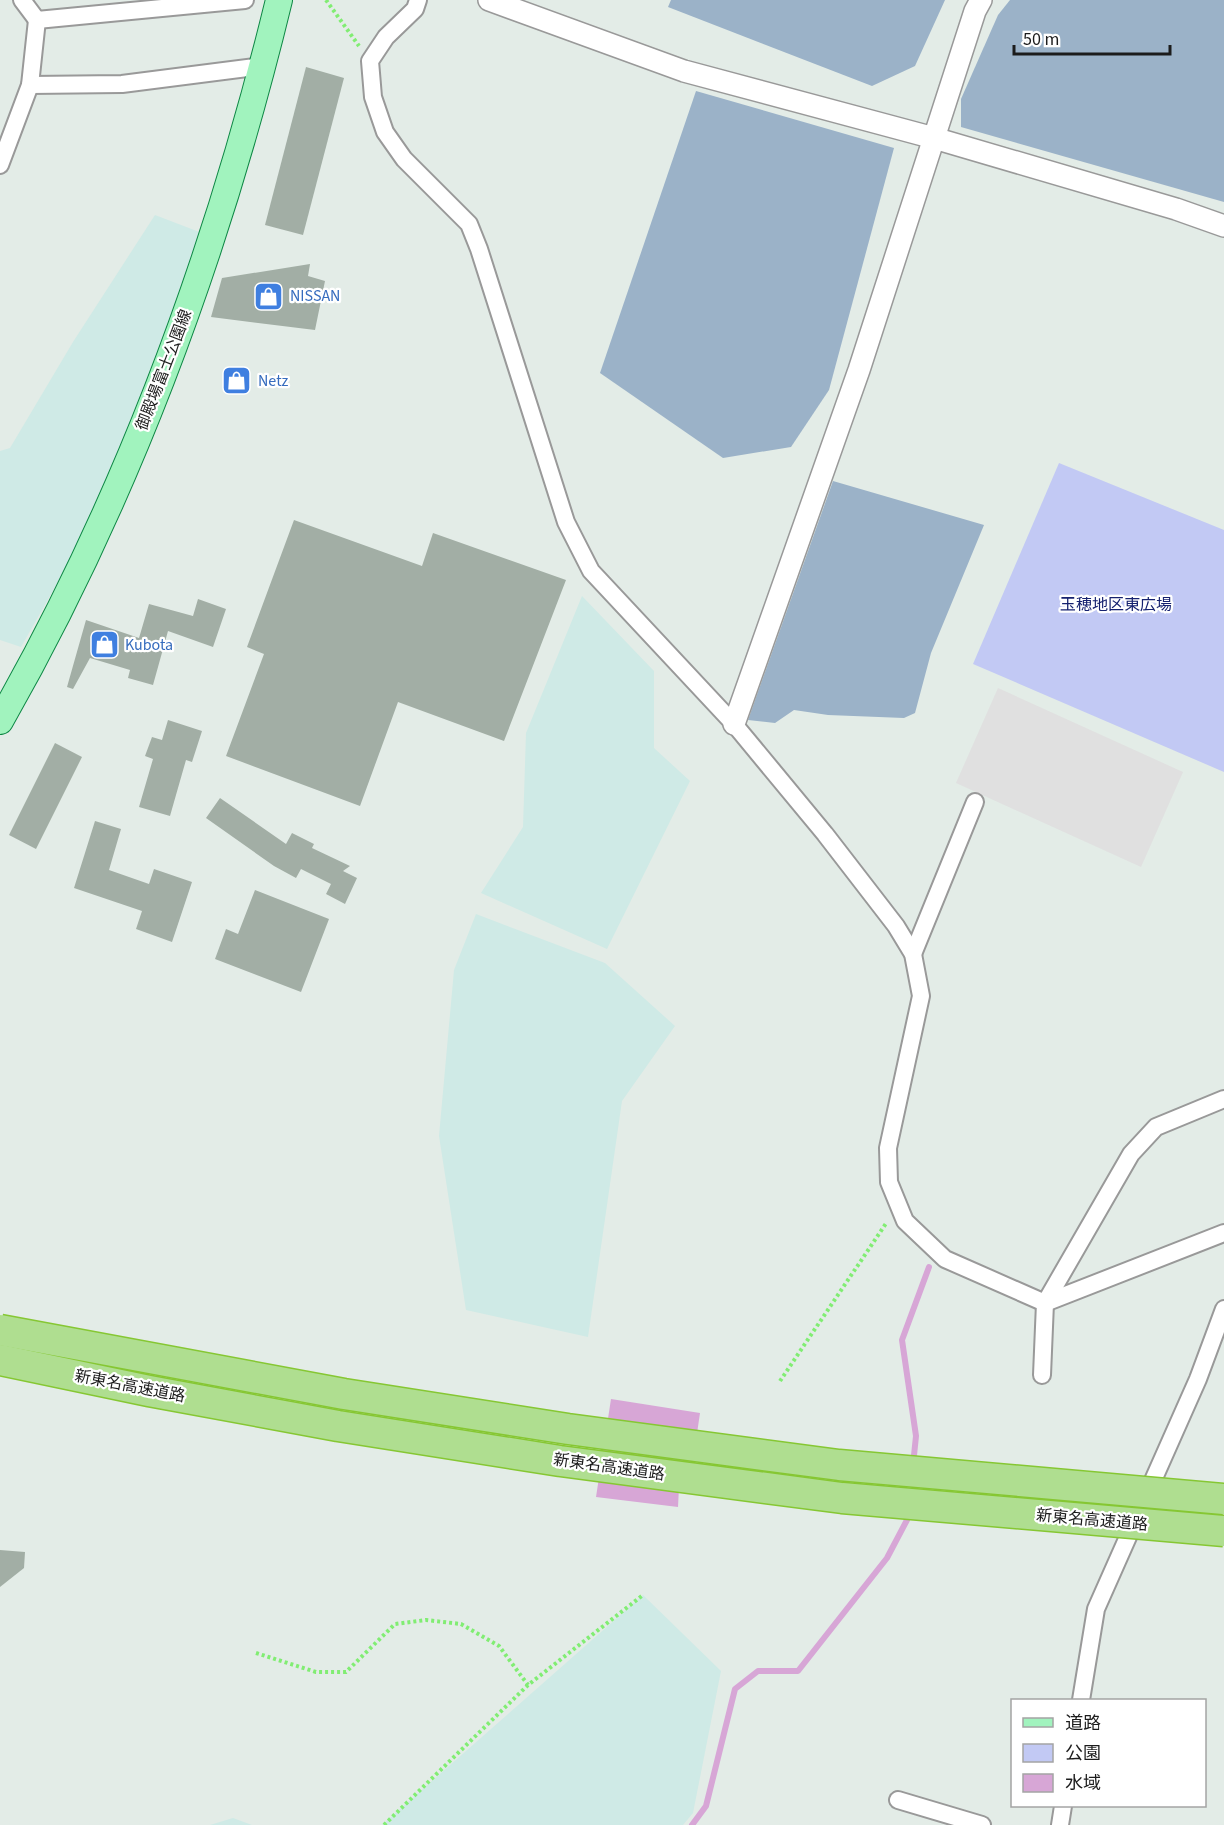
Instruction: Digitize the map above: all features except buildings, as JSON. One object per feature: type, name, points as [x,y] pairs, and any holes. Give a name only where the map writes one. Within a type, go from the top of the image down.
[{"type":"highway","name":"新東名高速道路","points":[[0,1330],[344,1394],[580,1430],[839,1465],[1224,1499]]},
{"type":"highway","name":"新東名高速道路","points":[[0,1360],[149,1391],[327,1424],[572,1462],[842,1498],[1224,1531]]},
{"type":"main road","name":"御殿場富士公園線","points":[[0,722],[38,656],[105,513],[151,405],[191,300],[228,192],[279,0]]},
{"type":"street","points":[[0,165],[30,85],[37,20],[22,0]]},
{"type":"street","points":[[37,20],[189,3],[244,0]]},
{"type":"street","points":[[418,0],[415,9],[386,37],[370,61],[373,97],[385,132],[404,159],[469,225],[566,522],[591,571],[734,724],[825,834],[896,926],[913,954],[921,996],[888,1148],[890,1182],[905,1221],[945,1259],[1045,1302],[1224,1233]]},
{"type":"street","points":[[489,0],[684,71],[934,138],[1176,209],[1224,226]]},
{"type":"street","points":[[734,724],[859,370],[975,11],[981,0]]},
{"type":"street","points":[[30,85],[122,84],[263,66]]},
{"type":"street","points":[[913,954],[975,802]]},
{"type":"street","points":[[1042,1375],[1045,1302],[1131,1154],[1156,1127],[1224,1099]]},
{"type":"street","points":[[1081,1699],[1096,1609],[1198,1379],[1224,1309]]},
{"type":"street","points":[[898,1800],[981,1825]]},
{"type":"street","points":[[1060,1825],[1063,1807]]},
{"type":"path","points":[[326,0],[370,61]]},
{"type":"path","points":[[780,1381],[899,1204]]},
{"type":"path","points":[[384,1825],[528,1685],[643,1595]]},
{"type":"path","points":[[256,1653],[316,1672],[346,1672],[394,1624],[426,1620],[461,1624],[499,1646],[528,1685]]},
{"type":"shaded area","points":[[671,0],[945,0],[915,66],[872,86],[668,7]]},
{"type":"shaded area","points":[[1010,0],[1224,0],[1224,202],[961,127],[961,99],[998,15]]},
{"type":"shaded area","points":[[696,91],[894,148],[829,390],[791,447],[723,458],[600,373]]},
{"type":"shaded area","points":[[155,215],[202,233],[104,501],[21,647],[0,640],[0,451],[10,448],[73,342]]},
{"type":"shaded area","points":[[833,481],[984,525],[931,653],[915,713],[904,718],[828,715],[794,710],[775,723],[748,720]]},
{"type":"shaded area","points":[[582,596],[654,671],[654,748],[690,781],[607,949],[481,893],[523,827],[526,733]]},
{"type":"shaded area","points":[[998,688],[1183,772],[1141,867],[956,783]]},
{"type":"shaded area","points":[[476,914],[605,963],[675,1026],[622,1101],[588,1337],[466,1310],[439,1136],[454,970]]},
{"type":"shaded area","points":[[643,1595],[721,1671],[693,1813],[683,1825],[382,1825]]},
{"type":"shaded area","points":[[233,1818],[252,1825],[210,1825]]},
{"type":"green space","name":"玉穂地区東広場","points":[[1059,463],[1224,530],[1224,772],[973,664]]},
{"type":"water","points":[[611,1399],[700,1413],[689,1488],[679,1487],[678,1507],[596,1497]]},
{"type":"waterway","points":[[913,1465],[916,1436],[902,1340],[929,1267]]},
{"type":"waterway","points":[[692,1825],[706,1806],[735,1689],[758,1671],[798,1671],[887,1558],[907,1520],[908,1511]]},
{"type":"place","name":"NISSAN","points":[[269,296]]},
{"type":"place","name":"Netz","points":[[237,381]]},
{"type":"place","name":"Kubota","points":[[104,645]]}]
